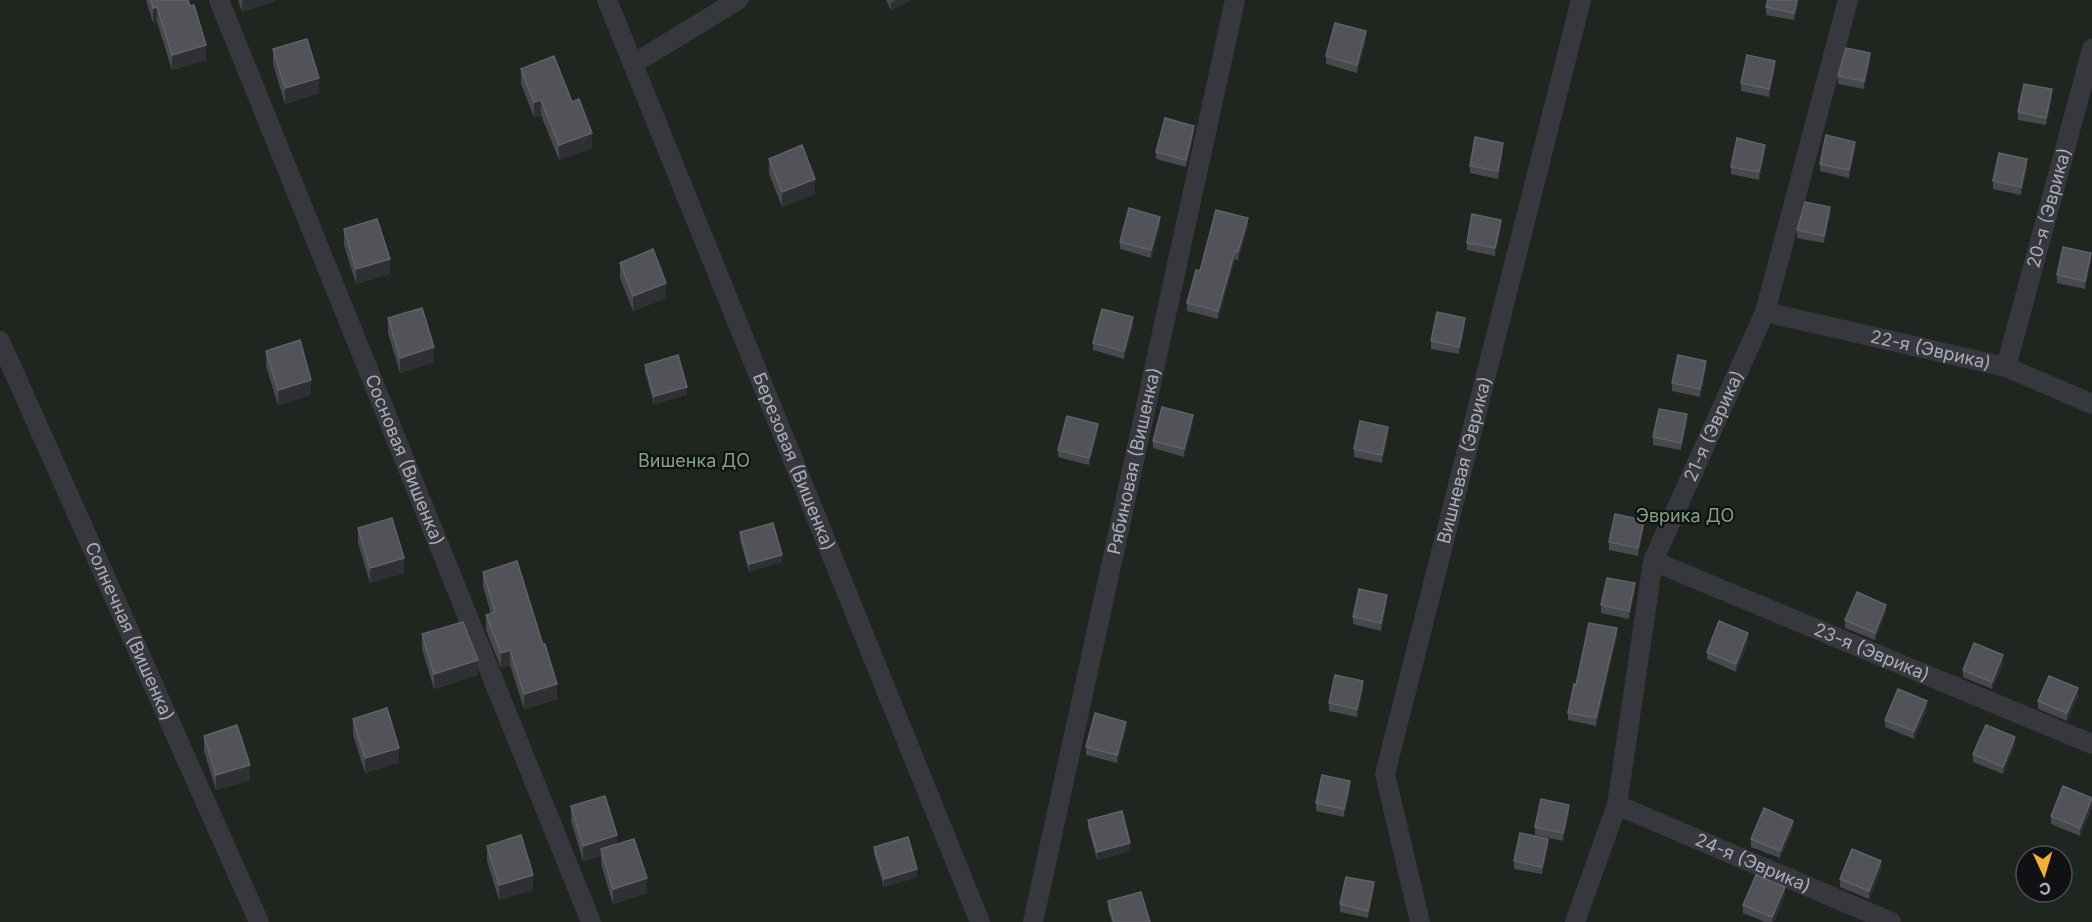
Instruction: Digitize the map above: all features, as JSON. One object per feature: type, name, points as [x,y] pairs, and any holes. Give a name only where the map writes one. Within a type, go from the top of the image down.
[{"type":"lane","name":"Сосновая (Вишенка)","points":[[219,0],[591,922]]},
{"type":"lane","name":"Березовая (Вишенка)","points":[[607,0],[980,922]]},
{"type":"lane","points":[[633,64],[738,0]]},
{"type":"lane","name":"Рябиновая (Вишенка)","points":[[1033,922],[1235,0]]},
{"type":"lane","name":"Вишневая (Эврика)","points":[[1420,922],[1385,774],[1581,0]]},
{"type":"lane","name":"21-я (Эврика)","points":[[1575,922],[1617,805],[1653,561],[1765,312],[1848,0]]},
{"type":"lane","name":"20-я (Эврика)","points":[[2006,368],[2092,49]]},
{"type":"lane","name":"22-я (Эврика)","points":[[1765,312],[2006,368],[2092,404]]},
{"type":"lane","name":"Солнечная (Вишенка)","points":[[0,341],[259,922]]},
{"type":"lane","name":"23-я (Эврика)","points":[[1653,561],[2092,744]]},
{"type":"lane","name":"24-я (Эврика)","points":[[1617,805],[1891,922]]},
{"type":"green space","name":"Вишенка ДО","points":[[0,0],[2092,0],[2092,922],[0,922]]},
{"type":"building","points":[[151,0],[188,0],[190,6],[194,5],[206,45],[172,55],[157,7],[153,8]]},
{"type":"building","points":[[1768,0],[1797,0],[1794,13],[1766,7]]},
{"type":"building","points":[[1335,23],[1366,31],[1357,65],[1326,56]]},
{"type":"building","points":[[307,39],[319,78],[285,88],[273,49]]},
{"type":"building","points":[[1846,48],[1870,53],[1864,81],[1838,76]]},
{"type":"building","points":[[1747,55],[1775,61],[1769,89],[1741,83]]},
{"type":"building","points":[[554,56],[572,102],[579,99],[592,133],[559,145],[541,100],[534,102],[521,69]]},
{"type":"building","points":[[2024,84],[2052,89],[2046,118],[2018,112]]},
{"type":"building","points":[[1165,118],[1194,126],[1186,160],[1156,152]]},
{"type":"building","points":[[1826,135],[1855,142],[1849,170],[1820,164]]},
{"type":"building","points":[[1475,137],[1503,143],[1498,171],[1470,166]]},
{"type":"building","points":[[1737,138],[1765,145],[1759,172],[1731,167]]},
{"type":"building","points":[[802,145],[815,179],[782,192],[769,159]]},
{"type":"building","points":[[1999,153],[2027,159],[2021,187],[1993,181]]},
{"type":"building","points":[[1805,202],[1830,207],[1824,236],[1797,230]]},
{"type":"building","points":[[1129,208],[1160,217],[1151,250],[1120,242]]},
{"type":"building","points":[[1216,210],[1248,218],[1238,252],[1235,251],[1218,311],[1187,303],[1196,270],[1200,271]]},
{"type":"building","points":[[1472,214],[1501,220],[1495,248],[1467,243]]},
{"type":"building","points":[[377,219],[390,259],[356,269],[344,229]]},
{"type":"building","points":[[2063,247],[2091,253],[2085,281],[2057,275]]},
{"type":"building","points":[[653,249],[666,283],[633,296],[620,263]]},
{"type":"building","points":[[422,308],[434,347],[400,358],[388,318]]},
{"type":"building","points":[[1102,309],[1133,317],[1124,351],[1093,343]]},
{"type":"building","points":[[1437,312],[1465,318],[1459,347],[1431,341]]},
{"type":"building","points":[[300,340],[311,380],[278,390],[266,351]]},
{"type":"building","points":[[678,355],[687,387],[654,396],[645,365]]},
{"type":"building","points":[[1678,355],[1706,361],[1700,389],[1672,383]]},
{"type":"building","points":[[1162,407],[1193,415],[1184,449],[1153,441]]},
{"type":"building","points":[[1659,409],[1687,414],[1681,443],[1653,437]]},
{"type":"building","points":[[1067,416],[1098,424],[1089,458],[1058,450]]},
{"type":"building","points":[[1360,421],[1388,427],[1382,455],[1354,449]]},
{"type":"building","points":[[1615,514],[1644,520],[1638,548],[1609,542]]},
{"type":"building","points":[[392,518],[404,558],[370,568],[358,528]]},
{"type":"building","points":[[773,523],[782,555],[749,564],[740,532]]},
{"type":"building","points":[[517,561],[557,684],[524,694],[510,650],[501,653],[486,615],[495,612],[483,572]]},
{"type":"building","points":[[1607,578],[1635,583],[1629,611],[1601,605]]},
{"type":"building","points":[[1359,589],[1387,595],[1381,623],[1353,617]]},
{"type":"building","points":[[1857,592],[1886,605],[1875,633],[1845,620]]},
{"type":"building","points":[[1719,621],[1748,633],[1736,664],[1707,652]]},
{"type":"building","points":[[463,622],[478,660],[434,674],[422,634]]},
{"type":"building","points":[[1589,623],[1617,628],[1596,718],[1568,713]]},
{"type":"building","points":[[1974,643],[2003,655],[1992,682],[1963,670]]},
{"type":"building","points":[[1335,675],[1363,681],[1357,709],[1329,703]]},
{"type":"building","points":[[2049,676],[2078,688],[2067,713],[2038,701]]},
{"type":"building","points":[[1898,689],[1927,701],[1914,731],[1885,720]]},
{"type":"building","points":[[387,708],[399,748],[365,758],[353,719]]},
{"type":"building","points":[[1095,713],[1126,722],[1117,755],[1086,747]]},
{"type":"building","points":[[237,725],[250,765],[216,775],[204,736]]},
{"type":"building","points":[[1986,725],[2015,737],[2003,767],[1973,754]]},
{"type":"building","points":[[1322,775],[1350,781],[1344,809],[1316,803]]},
{"type":"building","points":[[2063,786],[2092,798],[2080,828],[2051,816]]},
{"type":"building","points":[[605,796],[617,835],[583,846],[571,806]]},
{"type":"building","points":[[1541,799],[1569,805],[1563,833],[1535,827]]},
{"type":"building","points":[[1764,808],[1793,821],[1780,851],[1751,839]]},
{"type":"building","points":[[1122,811],[1130,843],[1097,852],[1088,820]]},
{"type":"building","points":[[1520,833],[1548,839],[1542,867],[1514,861]]},
{"type":"building","points":[[521,835],[533,875],[499,885],[487,846]]},
{"type":"building","points":[[908,837],[917,869],[884,879],[874,847]]},
{"type":"building","points":[[634,839],[647,878],[613,889],[601,849]]},
{"type":"building","points":[[1852,849],[1881,861],[1869,891],[1840,879]]},
{"type":"building","points":[[1756,875],[1785,887],[1772,917],[1743,905]]},
{"type":"building","points":[[1346,877],[1374,882],[1368,911],[1340,904]]},
{"type":"building","points":[[1141,892],[1150,922],[1114,922],[1108,901]]},
{"type":"park label","name":"Эврика ДО","points":[[1685,516]]}]
